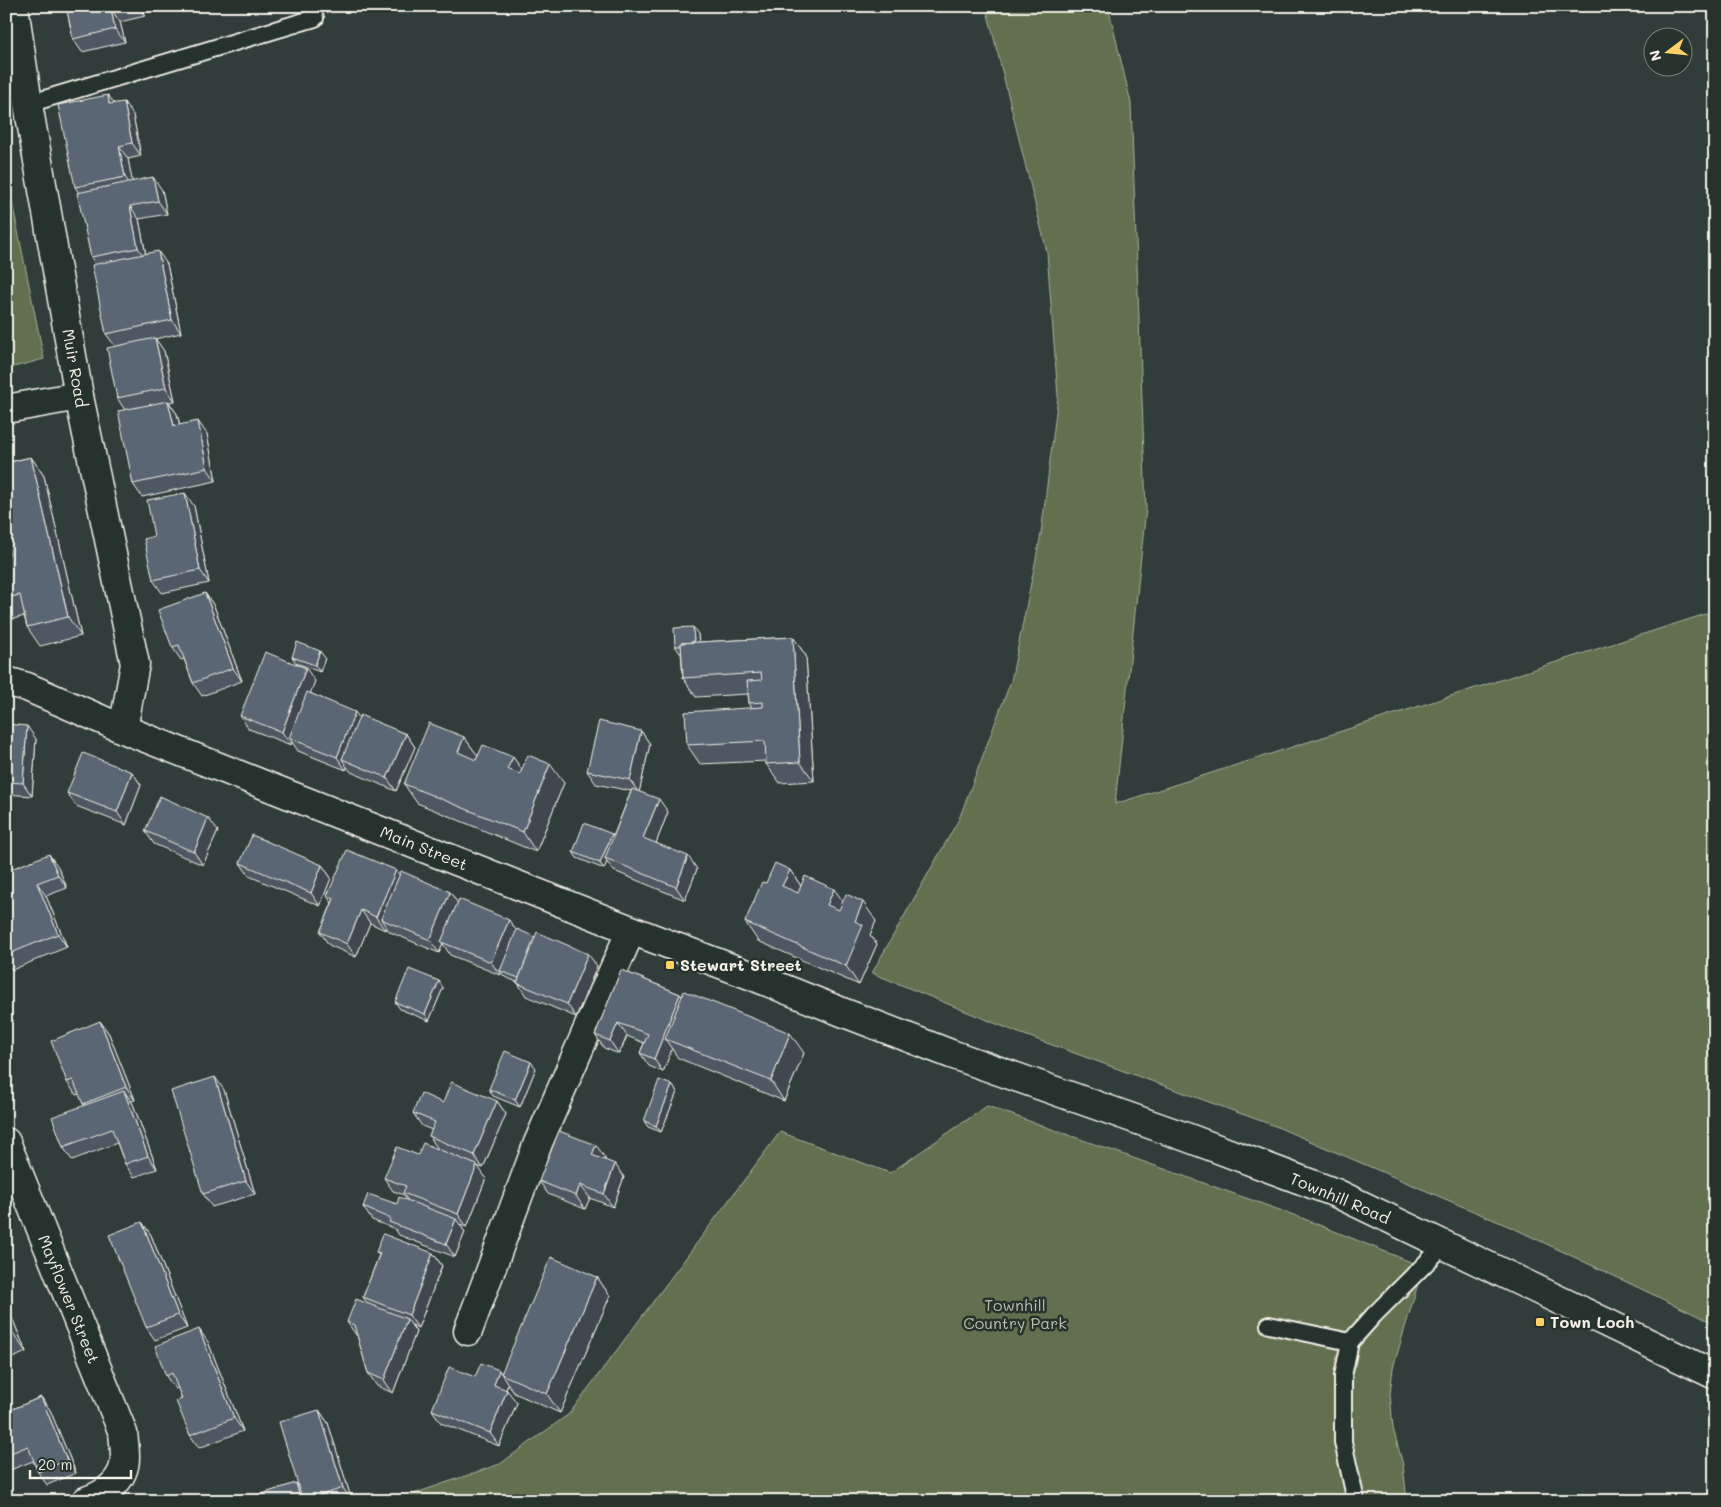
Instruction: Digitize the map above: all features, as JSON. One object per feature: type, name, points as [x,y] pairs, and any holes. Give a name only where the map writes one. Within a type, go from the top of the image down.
[{"type":"street","name":"Muir Road","points":[[14,6],[28,104],[79,396],[135,664],[123,728]]},
{"type":"street","points":[[6,409],[79,396]]},
{"type":"street","name":"Main Street","points":[[6,681],[842,1012]]},
{"type":"street","points":[[468,1331],[538,1143],[631,930]]},
{"type":"street","name":"Townhill Road","points":[[842,1012],[951,1054],[1186,1137],[1336,1193],[1715,1375]]},
{"type":"street","name":"Mayflower Street","points":[[6,1142],[123,1433],[126,1459],[118,1480],[100,1496],[86,1501]]},
{"type":"lane","points":[[28,104],[315,18]]},
{"type":"lane","points":[[1356,1501],[1343,1442],[1343,1376],[1350,1342],[1374,1315],[1444,1245]]},
{"type":"lane","points":[[1269,1325],[1350,1342]]},
{"type":"green space","points":[[986,6],[1108,6],[1131,103],[1146,508],[1115,804],[1715,611],[1715,1324],[1515,1229],[1275,1126],[1019,1033],[872,973],[959,819],[1011,681],[1041,534],[1058,396],[1047,252]]},
{"type":"green space","points":[[6,172],[44,359],[6,369]]},
{"type":"green space","name":"Townhill Country Park","points":[[987,1106],[1302,1218],[1423,1267],[1393,1368],[1390,1394],[1393,1428],[1403,1465],[1407,1501],[406,1501],[413,1494],[500,1464],[569,1414],[780,1132],[890,1173]]},
{"type":"building","points":[[66,6],[124,6],[111,9],[115,29],[73,39]]},
{"type":"building","points":[[108,95],[109,104],[124,102],[132,143],[119,146],[125,177],[75,187],[58,105]]},
{"type":"building","points":[[153,177],[158,201],[130,206],[138,248],[91,257],[77,193]]},
{"type":"building","points":[[158,251],[172,320],[106,334],[92,265]]},
{"type":"building","points":[[155,338],[166,388],[117,398],[107,348]]},
{"type":"building","points":[[168,401],[174,426],[198,421],[207,468],[133,484],[118,411]]},
{"type":"building","points":[[31,457],[68,617],[27,627],[20,595],[6,598],[6,555],[10,554],[6,537],[6,463]]},
{"type":"building","points":[[185,493],[200,570],[153,580],[144,539],[154,536],[147,500]]},
{"type":"building","points":[[205,593],[233,668],[193,683],[179,645],[172,647],[158,610]]},
{"type":"building","points":[[693,627],[694,642],[681,643],[681,646],[675,646],[674,628]]},
{"type":"building","points":[[793,637],[800,762],[766,764],[765,741],[687,745],[685,712],[763,707],[763,702],[749,703],[747,681],[762,680],[761,673],[683,678],[681,643]]},
{"type":"building","points":[[297,642],[320,651],[315,665],[292,657]]},
{"type":"building","points":[[265,652],[306,668],[282,732],[240,716]]},
{"type":"building","points":[[307,692],[355,712],[337,757],[289,738]]},
{"type":"building","points":[[360,715],[406,734],[387,778],[342,759]]},
{"type":"building","points":[[599,721],[641,731],[630,780],[587,771]]},
{"type":"building","points":[[429,723],[464,737],[458,752],[476,760],[483,745],[513,757],[507,769],[520,774],[528,755],[550,764],[523,832],[404,784]]},
{"type":"building","points":[[6,724],[27,726],[23,783],[6,782]]},
{"type":"building","points":[[83,753],[132,772],[117,812],[67,793]]},
{"type":"building","points":[[632,789],[659,799],[643,838],[688,856],[676,887],[605,858]]},
{"type":"building","points":[[160,796],[208,818],[194,852],[145,831]]},
{"type":"building","points":[[584,823],[612,834],[600,863],[573,852]]},
{"type":"building","points":[[252,835],[322,865],[311,893],[240,863]]},
{"type":"building","points":[[347,850],[396,870],[376,917],[361,910],[347,944],[320,932],[334,899],[327,896]]},
{"type":"building","points":[[49,854],[58,875],[37,883],[58,934],[6,955],[6,871]]},
{"type":"building","points":[[775,863],[790,870],[782,886],[798,893],[805,876],[834,889],[827,905],[839,910],[846,894],[863,902],[855,921],[863,925],[846,966],[745,922],[762,882],[766,883]]},
{"type":"building","points":[[401,871],[450,892],[430,940],[381,919]]},
{"type":"building","points":[[459,899],[509,920],[491,962],[441,942]]},
{"type":"building","points":[[517,929],[535,937],[519,978],[500,971]]},
{"type":"building","points":[[537,932],[588,954],[567,1004],[517,983]]},
{"type":"building","points":[[409,969],[439,981],[425,1014],[395,1002]]},
{"type":"building","points":[[621,970],[680,994],[654,1059],[640,1053],[648,1034],[618,1023],[610,1041],[595,1035]]},
{"type":"building","points":[[684,991],[790,1033],[771,1081],[665,1039]]},
{"type":"building","points":[[100,1021],[126,1087],[83,1104],[73,1080],[67,1082],[51,1041]]},
{"type":"building","points":[[505,1051],[531,1062],[515,1100],[489,1089]]},
{"type":"building","points":[[215,1077],[246,1181],[203,1194],[171,1091]]},
{"type":"building","points":[[659,1080],[672,1085],[656,1126],[644,1121]]},
{"type":"building","points":[[451,1082],[497,1101],[474,1155],[429,1136],[435,1122],[413,1113],[421,1093],[443,1103]]},
{"type":"building","points":[[124,1091],[148,1156],[125,1164],[112,1129],[63,1147],[52,1117]]},
{"type":"building","points":[[559,1131],[596,1145],[592,1155],[615,1164],[604,1194],[580,1185],[576,1196],[539,1181]]},
{"type":"building","points":[[423,1143],[477,1165],[458,1214],[403,1193],[406,1186],[384,1178],[397,1147],[418,1155]]},
{"type":"building","points":[[368,1194],[397,1204],[399,1197],[456,1219],[446,1244],[389,1222],[391,1219],[363,1207]]},
{"type":"building","points":[[142,1222],[178,1315],[146,1327],[109,1235]]},
{"type":"building","points":[[383,1234],[433,1253],[409,1315],[363,1297],[380,1253],[376,1252]]},
{"type":"building","points":[[551,1257],[597,1277],[547,1394],[501,1374]]},
{"type":"building","points":[[356,1299],[407,1319],[384,1380],[368,1373],[354,1325],[347,1322]]},
{"type":"building","points":[[6,1317],[13,1333],[6,1336]]},
{"type":"building","points":[[199,1329],[234,1418],[190,1435],[176,1401],[182,1399],[172,1373],[166,1376],[155,1346]]},
{"type":"building","points":[[481,1363],[499,1370],[494,1385],[507,1390],[490,1433],[432,1410],[449,1367],[475,1377]]},
{"type":"building","points":[[41,1397],[67,1460],[38,1472],[28,1446],[6,1455],[6,1412]]},
{"type":"building","points":[[319,1410],[343,1488],[303,1501],[279,1422]]},
{"type":"building","points":[[296,1483],[301,1501],[243,1500]]},
{"type":"place","name":"Stewart Street","points":[[670,965]]},
{"type":"place","name":"Town Loch","points":[[1540,1322]]}]
